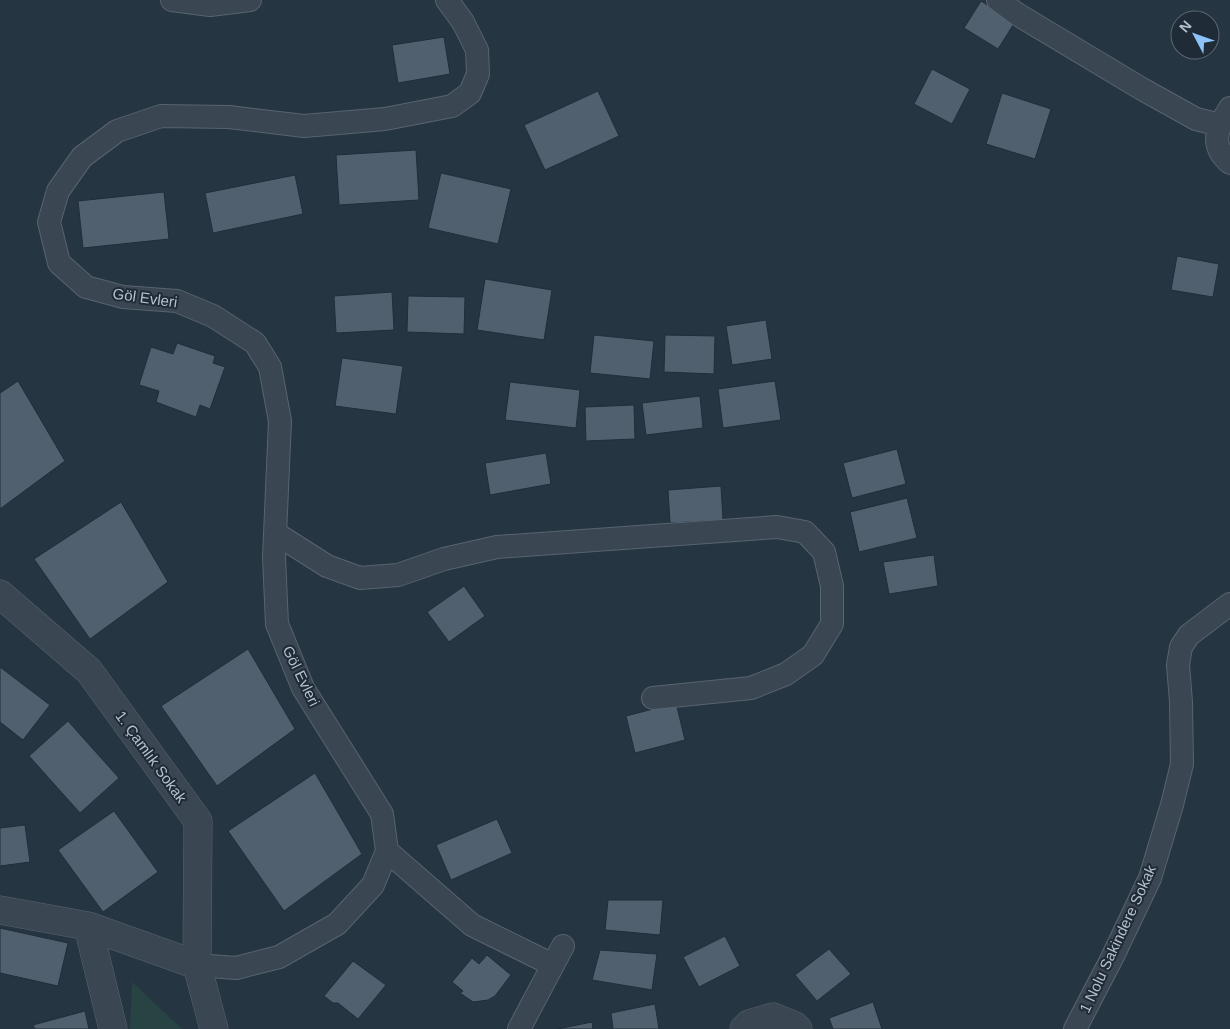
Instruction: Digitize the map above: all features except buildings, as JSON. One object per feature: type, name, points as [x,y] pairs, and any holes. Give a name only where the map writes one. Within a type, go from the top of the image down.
[{"type":"street","points":[[172,0],[210,5],[250,0]]},
{"type":"street","name":"Göl Evleri","points":[[387,850],[382,814],[303,688],[277,624],[274,557],[280,421],[270,367],[255,343],[213,316],[177,301],[123,297],[86,287],[59,263],[49,222],[58,191],[82,157],[117,131],[161,116],[229,117],[304,126],[385,119],[452,106],[470,93],[478,74],[477,50],[463,22],[447,0]]},
{"type":"street","points":[[998,0],[1017,14],[1196,119],[1225,116],[1216,139],[1222,156],[1230,163]]},
{"type":"street","points":[[275,533],[327,566],[360,578],[398,575],[444,559],[497,548],[777,528],[806,532],[824,552],[832,586],[832,624],[813,655],[786,674],[751,688],[653,698]]},
{"type":"street","name":"1. Çamlık Sokak","points":[[0,594],[89,671],[198,821],[197,965],[214,1029]]},
{"type":"street","name":"1 Nolu Sakindere Sokak","points":[[1075,1029],[1112,958],[1150,878],[1172,804],[1182,764],[1178,665],[1181,647],[1189,635],[1230,604]]},
{"type":"street","points":[[0,910],[88,926],[197,965],[236,968],[279,957],[337,924],[373,884],[387,850],[472,925],[558,956],[519,1029]]},
{"type":"street","points":[[88,926],[113,1029]]},
{"type":"street","points":[[744,1029],[749,1024],[773,1017],[797,1027]]},
{"type":"green space","points":[[132,982],[182,1029],[130,1029]]}]
